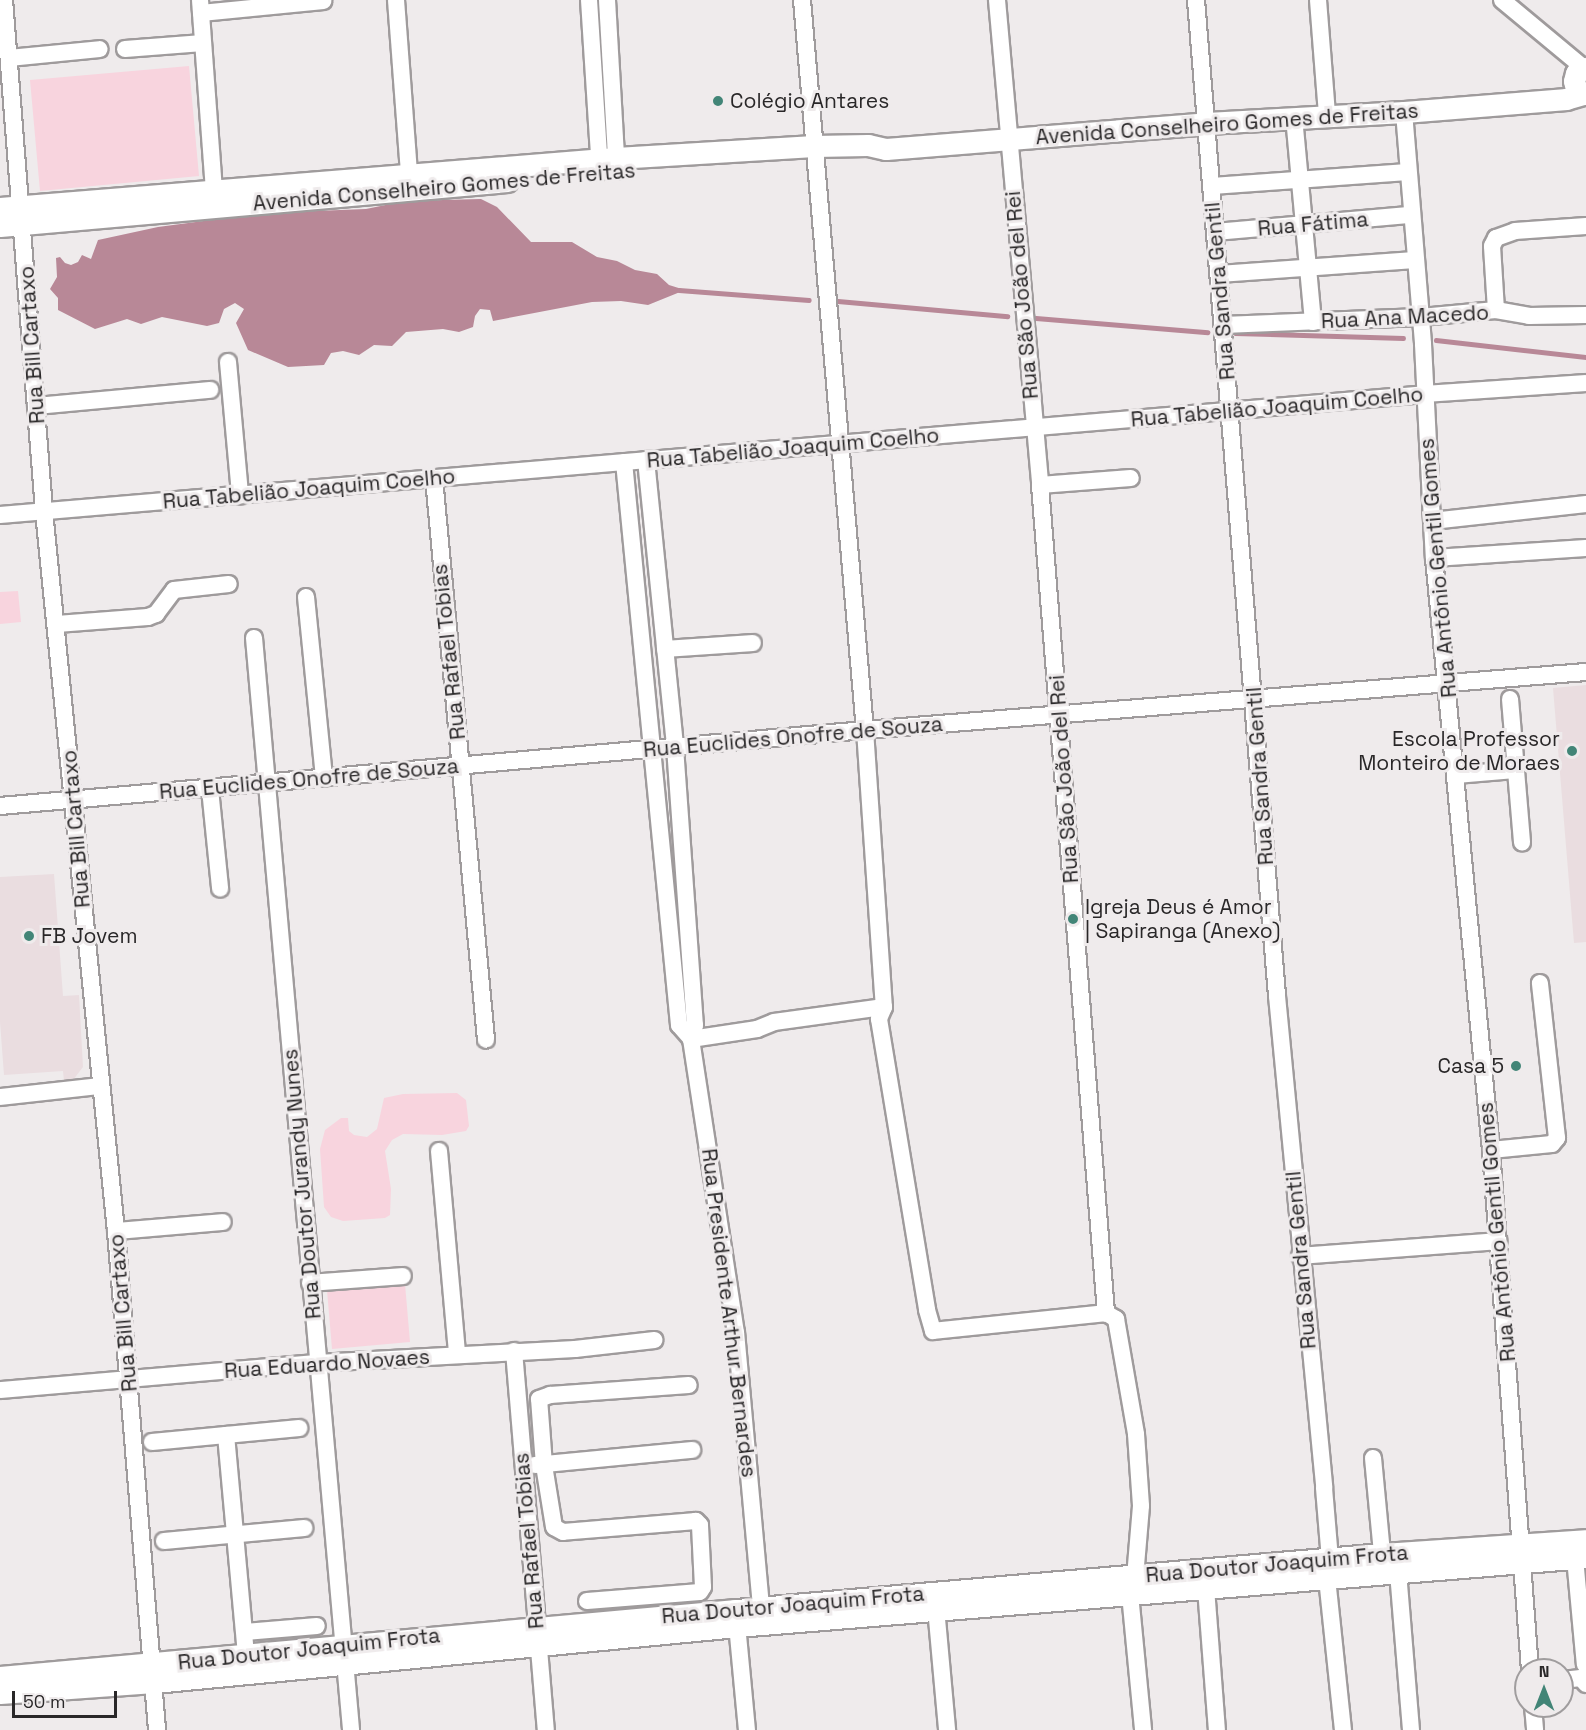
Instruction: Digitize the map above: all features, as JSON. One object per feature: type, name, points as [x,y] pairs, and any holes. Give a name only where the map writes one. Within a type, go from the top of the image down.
[{"type":"street","name":"Rua Bill Cartaxo","points":[[4,0],[44,511],[57,624],[99,1086],[116,1231],[157,1730]]},
{"type":"street","points":[[396,0],[410,183]]},
{"type":"street","points":[[589,0],[608,165]]},
{"type":"street","points":[[607,0],[608,165]]},
{"type":"street","points":[[802,0],[838,443],[865,730],[884,1007],[879,1019],[927,1310],[933,1331],[1106,1313]]},
{"type":"street","name":"Rua São João del Rei","points":[[997,0],[1040,485],[1106,1313],[1116,1319],[1136,1434],[1141,1506],[1132,1586],[1143,1730]]},
{"type":"street","name":"Rua Sandra Gentil","points":[[1196,0],[1300,1256],[1343,1730]]},
{"type":"street","points":[[1318,0],[1327,115]]},
{"type":"street","points":[[1502,0],[1578,80]]},
{"type":"street","points":[[215,198],[201,6],[323,1]]},
{"type":"street","points":[[125,49],[203,43]]},
{"type":"street","points":[[9,58],[100,49]]},
{"type":"street","name":"Avenida Conselheiro Gomes de Freitas","points":[[0,226],[22,215],[608,165],[814,152],[872,145],[886,149],[1207,123],[1404,112],[1578,80]]},
{"type":"street","name":"Rua Antônio Gentil Gomes","points":[[1404,112],[1414,260],[1421,317],[1434,558],[1491,1150],[1529,1658]]},
{"type":"street","points":[[1294,117],[1313,322]]},
{"type":"street","points":[[1212,186],[1407,172]]},
{"type":"street","name":"Avenida Conselheiro Gomes de Freitas","points":[[0,208],[22,215]]},
{"type":"street","name":"Rua Fátima","points":[[1215,232],[1411,215]]},
{"type":"street","points":[[1496,310],[1492,246],[1496,238],[1515,231],[1586,226]]},
{"type":"street","points":[[1219,274],[1414,260]]},
{"type":"street","name":"Rua Ana Macedo","points":[[1223,325],[1421,317],[1496,310],[1529,316],[1586,315]]},
{"type":"street","points":[[228,362],[240,495]]},
{"type":"street","name":"Rua Tabelião Joaquim Coelho","points":[[0,515],[1425,394],[1586,383]]},
{"type":"street","points":[[36,406],[210,390]]},
{"type":"street","name":"Rua Presidente Arthur Bernardes","points":[[646,460],[675,747],[695,1025],[691,1039],[736,1332],[761,1616]]},
{"type":"street","name":"Rua Presidente Arthur Bernardes","points":[[624,462],[679,1025],[691,1039]]},
{"type":"street","name":"Rua Rafael Tobias","points":[[434,478],[486,1040]]},
{"type":"street","points":[[1040,485],[1131,478]]},
{"type":"street","points":[[1432,521],[1586,504]]},
{"type":"street","points":[[1434,558],[1586,548]]},
{"type":"street","points":[[57,624],[148,617],[156,614],[174,590],[229,584]]},
{"type":"street","points":[[306,597],[324,778]]},
{"type":"street","name":"Rua Doutor Jurandy Nunes","points":[[254,638],[351,1730]]},
{"type":"street","points":[[665,649],[753,643]]},
{"type":"street","name":"Rua Euclides Onofre de Souza","points":[[0,806],[865,730],[1586,672]]},
{"type":"street","points":[[1510,699],[1522,842]]},
{"type":"street","points":[[1456,775],[1515,770]]},
{"type":"street","points":[[210,789],[220,888]]},
{"type":"street","points":[[1491,1150],[1552,1144],[1557,1138],[1540,982]]},
{"type":"street","points":[[691,1039],[757,1029],[774,1022],[884,1007]]},
{"type":"street","points":[[0,1097],[99,1086]]},
{"type":"street","points":[[439,1151],[457,1354]]},
{"type":"street","points":[[116,1231],[223,1222]]},
{"type":"street","points":[[1300,1256],[1498,1241]]},
{"type":"street","points":[[310,1283],[403,1275]]},
{"type":"street","name":"Rua Eduardo Novaes","points":[[0,1390],[128,1381],[317,1363],[575,1349],[654,1340]]},
{"type":"street","name":"Rua Rafael Tobias","points":[[514,1351],[546,1730]]},
{"type":"street","points":[[587,1600],[700,1592],[703,1587],[700,1525],[696,1521],[563,1532],[554,1527],[544,1465],[538,1402],[541,1397],[689,1385]]},
{"type":"street","points":[[152,1442],[299,1428]]},
{"type":"street","points":[[226,1435],[247,1664]]},
{"type":"street","points":[[522,1466],[692,1450]]},
{"type":"street","points":[[1373,1458],[1382,1554]]},
{"type":"street","points":[[164,1541],[304,1528]]},
{"type":"street","name":"Rua Doutor Joaquim Frota","points":[[0,1693],[153,1673],[736,1618],[1328,1568],[1398,1572],[1522,1555],[1586,1540]]},
{"type":"street","name":"Rua Doutor Joaquim Frota","points":[[1132,1586],[1206,1588],[1328,1568],[1382,1554],[1522,1555],[1581,1558]]},
{"type":"street","points":[[1581,1558],[1585,1665]]},
{"type":"street","points":[[1398,1572],[1411,1730]]},
{"type":"street","points":[[1206,1588],[1217,1730]]},
{"type":"street","points":[[935,1601],[947,1730]]},
{"type":"street","points":[[736,1618],[747,1730]]},
{"type":"street","points":[[245,1632],[317,1626]]},
{"type":"street","name":"Rua Doutor Joaquim Frota","points":[[0,1677],[153,1673]]},
{"type":"shaded area","points":[[189,66],[199,176],[40,191],[30,80]]},
{"type":"shaded area","points":[[481,199],[497,207],[531,242],[572,242],[597,257],[617,261],[635,270],[657,274],[669,285],[685,290],[648,305],[621,301],[592,302],[493,321],[490,310],[480,309],[475,316],[473,327],[459,332],[443,329],[406,332],[392,346],[374,345],[359,355],[343,351],[331,353],[324,365],[288,367],[248,350],[236,323],[244,309],[235,303],[224,309],[219,323],[207,326],[162,317],[141,324],[127,319],[95,329],[58,310],[58,298],[50,289],[57,277],[56,258],[60,257],[65,263],[71,265],[78,262],[82,255],[91,259],[98,240],[158,227],[263,213],[366,209],[405,201]]},
{"type":"shaded area","points":[[18,591],[21,622],[0,624],[0,592]]},
{"type":"shaded area","name":"Escola Professor Monteiro de Moraes","points":[[1586,685],[1586,942],[1574,943],[1553,688]]},
{"type":"shaded area","name":"FB Jovem","points":[[54,874],[63,996],[79,995],[83,1067],[73,1080],[64,1081],[63,1071],[4,1075],[0,1022],[0,877]]},
{"type":"shaded area","points":[[457,1093],[466,1100],[469,1126],[466,1131],[442,1135],[403,1134],[392,1140],[385,1151],[391,1189],[390,1215],[385,1218],[343,1221],[331,1217],[324,1207],[320,1149],[325,1130],[341,1118],[348,1118],[349,1131],[354,1135],[367,1137],[377,1129],[384,1098],[403,1094]]},
{"type":"shaded area","points":[[405,1284],[410,1342],[332,1349],[327,1290]]},
{"type":"waterway","points":[[679,290],[809,300]]},
{"type":"waterway","points":[[838,301],[1007,316]]},
{"type":"waterway","points":[[1036,318],[1207,332]]},
{"type":"waterway","points":[[1235,333],[1403,338]]},
{"type":"waterway","points":[[1436,340],[1586,357]]},
{"type":"place","name":"Colégio Antares","points":[[718,101]]},
{"type":"place","name":"Escola Professor Monteiro de Moraes","points":[[1572,751]]},
{"type":"place","name":"Igreja Deus é Amor | Sapiranga (Anexo)","points":[[1073,919]]},
{"type":"place","name":"FB Jovem","points":[[29,936]]},
{"type":"place","name":"Casa 5","points":[[1516,1066]]}]
